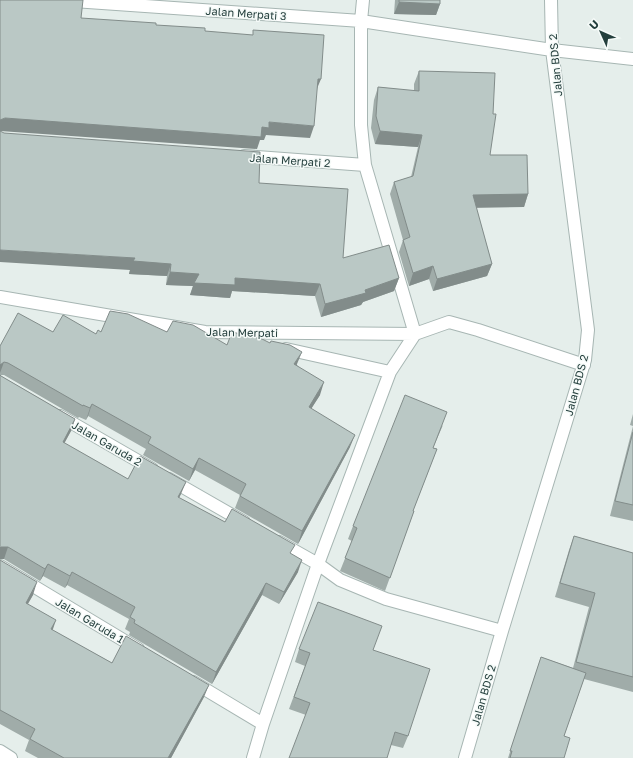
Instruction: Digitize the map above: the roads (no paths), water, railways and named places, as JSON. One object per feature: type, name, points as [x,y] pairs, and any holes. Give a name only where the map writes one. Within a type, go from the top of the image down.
[{"type":"street","name":"Jalan Merpati 3","points":[[59,0],[361,21],[552,50],[633,59]]},
{"type":"street","points":[[253,758],[262,724],[318,564],[390,372],[415,334],[365,165],[361,125],[361,21],[363,0]]},
{"type":"street","name":"Jalan BDS 2","points":[[464,758],[584,365],[588,330],[552,50],[552,0]]},
{"type":"street","name":"Jalan Merpati 2","points":[[230,155],[365,165]]},
{"type":"street","name":"Jalan Merpati","points":[[0,297],[205,332],[415,334],[449,322],[584,365]]},
{"type":"street","points":[[205,332],[259,344]]},
{"type":"street","points":[[274,347],[390,372]]},
{"type":"street","name":"Jalan Garuda 2","points":[[48,410],[256,529]]},
{"type":"street","points":[[270,536],[318,564],[340,580],[386,599],[502,631]]},
{"type":"street","name":"Jalan Garuda 1","points":[[0,566],[148,655]]},
{"type":"street","points":[[182,675],[262,724]]},
{"type":"street","points":[[0,751],[11,758]]}]
